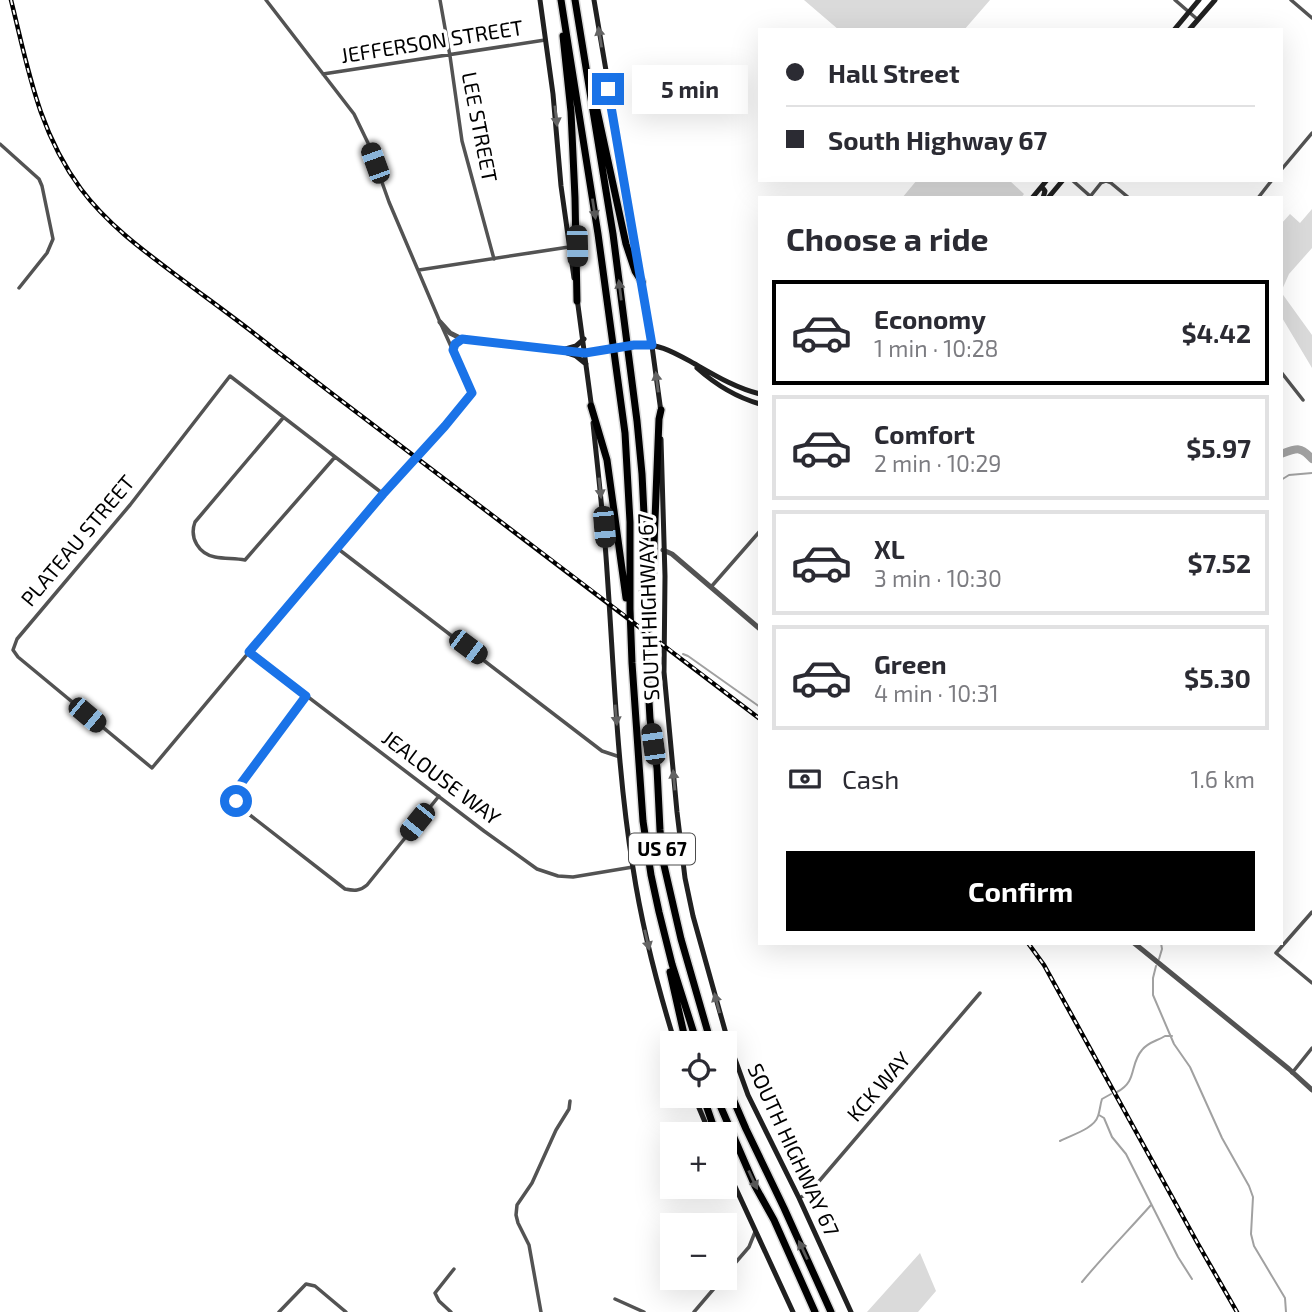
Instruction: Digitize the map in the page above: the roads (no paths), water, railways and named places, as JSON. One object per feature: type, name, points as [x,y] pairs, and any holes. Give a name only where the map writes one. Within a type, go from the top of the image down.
[{"type":"highway","name":"US 67","points":[[561,0],[598,234],[625,433],[630,522],[630,608],[643,821],[672,964],[692,1031]]},
{"type":"highway","name":"US 67","points":[[575,0],[613,234],[639,447],[645,534],[643,594],[646,650],[663,861],[681,939],[708,1031]]},
{"type":"highway","points":[[564,21],[563,41],[571,113],[578,301]]},
{"type":"highway","points":[[586,76],[592,88],[626,243],[635,271],[642,282]]},
{"type":"highway","points":[[592,406],[607,460],[626,598],[630,608]]},
{"type":"highway","points":[[646,650],[649,636],[661,411]]},
{"type":"highway","points":[[672,964],[670,971],[683,1031]]},
{"type":"highway","points":[[721,1108],[815,1312]]},
{"type":"highway","points":[[737,1108],[831,1312]]},
{"type":"main road","name":"SOUTH HIGHWAY 67","points":[[540,0],[557,122],[561,186],[592,406],[606,549],[620,757],[633,867],[651,959],[671,1031]]},
{"type":"main road","name":"SOUTH HIGHWAY 67","points":[[594,0],[661,411],[665,576],[664,672],[685,878],[693,916],[733,1056],[763,1128],[799,1198],[851,1312]]},
{"type":"main road","points":[[1176,28],[1199,0]]},
{"type":"main road","points":[[1191,28],[1215,0]]},
{"type":"main road","points":[[1034,196],[1046,182]]},
{"type":"main road","points":[[1048,196],[1061,182]]},
{"type":"main road","points":[[1042,187],[1046,196]]},
{"type":"main road","points":[[558,350],[571,348],[584,339]]},
{"type":"main road","points":[[585,353],[634,345],[665,348],[726,382],[758,393]]},
{"type":"main road","points":[[558,350],[576,356],[587,365]]},
{"type":"main road","points":[[689,361],[720,387],[758,403]]},
{"type":"main road","points":[[737,1190],[793,1312]]},
{"type":"street","points":[[249,652],[472,393],[354,114],[266,0]]},
{"type":"street","name":"LEE STREET","points":[[440,0],[462,141],[494,259]]},
{"type":"street","points":[[1175,0],[1198,20]]},
{"type":"street","points":[[1291,0],[1312,18]]},
{"type":"street","name":"JEFFERSON STREET","points":[[323,74],[545,40]]},
{"type":"street","points":[[1283,168],[1312,133]]},
{"type":"street","points":[[0,144],[39,179],[53,239],[47,253],[19,288]]},
{"type":"street","points":[[1074,182],[1088,196]]},
{"type":"street","points":[[1090,196],[1104,182]]},
{"type":"street","points":[[1108,182],[1127,196]]},
{"type":"street","points":[[1260,196],[1270,182]]},
{"type":"street","points":[[419,271],[569,247]]},
{"type":"street","points":[[440,322],[462,339],[585,353]]},
{"type":"street","points":[[453,350],[455,344],[462,339]]},
{"type":"street","points":[[1283,375],[1303,400]]},
{"type":"street","name":"PLATEAU STREET","points":[[249,652],[152,768],[18,657],[13,650],[17,639],[130,505],[230,376],[283,418]]},
{"type":"street","points":[[335,457],[245,560],[215,557],[196,544],[193,526],[283,418],[335,457],[383,494]]},
{"type":"street","points":[[710,587],[758,533]]},
{"type":"street","points":[[337,548],[602,751],[620,757]]},
{"type":"street","points":[[663,550],[672,554],[758,627]]},
{"type":"street","name":"JEALOUSE WAY","points":[[249,652],[528,864],[546,873],[573,877],[633,867]]},
{"type":"street","points":[[306,696],[237,789],[236,801],[241,808],[345,889],[361,890],[367,885],[439,796]]},
{"type":"street","points":[[1311,915],[1276,953],[1312,983]]},
{"type":"street","points":[[1136,945],[1312,1090]]},
{"type":"street","name":"KCK WAY","points":[[799,1198],[809,1193],[981,993]]},
{"type":"street","points":[[1292,1073],[1312,1048]]},
{"type":"street","points":[[541,1312],[529,1245],[516,1215],[517,1205],[532,1183],[556,1130],[569,1109],[570,1101]]},
{"type":"street","points":[[737,1261],[749,1247],[756,1229]]},
{"type":"street","points":[[749,1247],[763,1245]]},
{"type":"street","points":[[451,1312],[435,1293],[454,1269]]},
{"type":"street","points":[[279,1312],[306,1284],[315,1286],[346,1312]]},
{"type":"street","points":[[694,1312],[713,1290]]},
{"type":"street","points":[[615,1299],[644,1312]]},
{"type":"waterway","points":[[1283,453],[1298,449],[1312,459]]},
{"type":"waterway","points":[[1283,479],[1289,475],[1312,473]]},
{"type":"waterway","points":[[683,654],[758,706]]},
{"type":"waterway","points":[[1159,959],[1161,945]]},
{"type":"waterway","points":[[1156,966],[1153,995],[1174,1044],[1190,1067],[1222,1138],[1249,1186],[1253,1197],[1251,1234],[1254,1246],[1285,1298],[1286,1312]]},
{"type":"waterway","points":[[1117,1092],[1128,1083],[1144,1047],[1165,1036],[1172,1036]]},
{"type":"waterway","points":[[1060,1141],[1092,1125],[1098,1116],[1102,1099],[1111,1094]]},
{"type":"waterway","points":[[1099,1115],[1104,1118],[1112,1137],[1126,1154],[1178,1257],[1192,1279]]},
{"type":"waterway","points":[[1082,1282],[1151,1205]]},
{"type":"railway","points":[[11,0],[36,98],[54,145],[81,189],[115,226],[153,258],[758,717]]},
{"type":"railway","points":[[1029,945],[1044,965],[1237,1312]]}]
